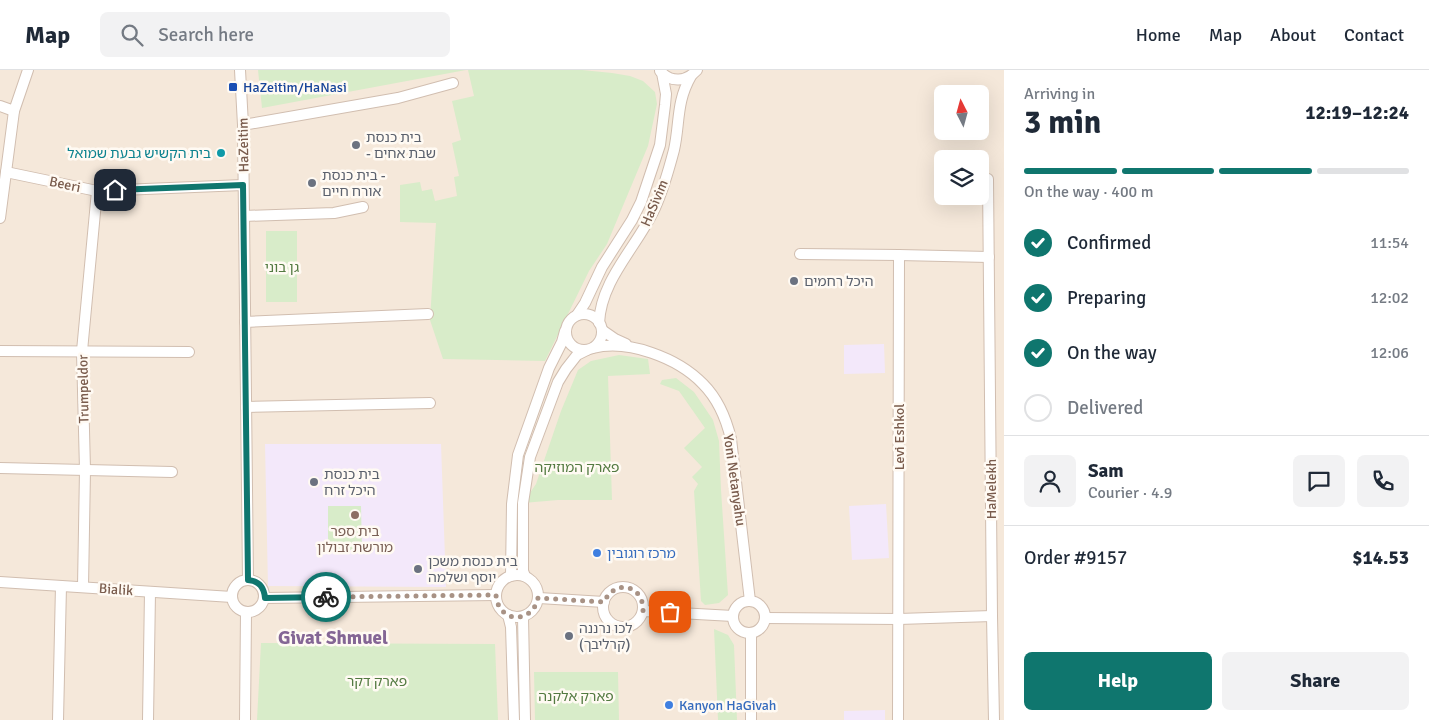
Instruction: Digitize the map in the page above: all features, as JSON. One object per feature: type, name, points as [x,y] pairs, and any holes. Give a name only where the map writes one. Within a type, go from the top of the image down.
[{"type":"street","points":[[0,218],[14,111],[28,70]]},
{"type":"street","name":"HaZeitim","points":[[240,70],[244,216],[248,580]]},
{"type":"street","points":[[660,71],[673,80],[679,80],[696,72]]},
{"type":"street","name":"HaSivim","points":[[577,315],[585,303],[602,267],[635,214],[650,178],[660,145],[665,105],[666,94],[660,71]]},
{"type":"street","name":"HaSivim","points":[[601,326],[601,305],[608,288],[655,208],[674,149],[682,94],[696,72]]},
{"type":"street","points":[[242,125],[398,98],[453,83]]},
{"type":"street","points":[[0,106],[14,111]]},
{"type":"street","name":"Beeri","points":[[6,172],[97,191],[243,185]]},
{"type":"street","name":"Trumpeldor","points":[[83,587],[82,351],[97,191]]},
{"type":"street","name":"HaMelekh","points":[[988,205],[994,720]]},
{"type":"street","points":[[244,216],[331,214],[363,207]]},
{"type":"street","points":[[800,254],[989,257]]},
{"type":"street","name":"Levi Eshkol","points":[[898,720],[899,255]]},
{"type":"street","points":[[245,322],[428,314]]},
{"type":"street","points":[[511,576],[512,504],[518,455],[549,368],[562,342],[568,323],[577,315],[587,314],[596,319],[601,326],[600,340],[590,349],[577,355],[566,368],[558,382],[530,457],[523,503],[523,571],[525,576]]},
{"type":"street","name":"Yoni Netanyahu","points":[[601,326],[615,339],[634,348]]},
{"type":"street","points":[[566,331],[566,336],[571,346],[576,349],[590,349]]},
{"type":"street","name":"Yoni Netanyahu","points":[[590,349],[608,346],[643,349],[694,375],[721,408],[731,439],[750,601]]},
{"type":"street","points":[[0,351],[189,352]]},
{"type":"street","points":[[246,407],[430,403]]},
{"type":"street","points":[[0,468],[172,472]]},
{"type":"street","points":[[511,576],[525,576],[531,580],[538,591],[537,604],[529,614],[515,617],[508,615],[499,607],[496,595],[500,583],[511,576]]},
{"type":"street","points":[[248,580],[253,580],[262,587],[265,592],[265,598],[256,611],[246,612],[236,607],[232,592],[238,583],[248,580]]},
{"type":"street","name":"Bialik","points":[[0,582],[232,597]]},
{"type":"street","points":[[58,720],[61,586]]},
{"type":"street","points":[[623,587],[635,590],[642,599],[643,611],[633,625],[620,627],[608,621],[603,608],[604,602],[611,591],[623,587]]},
{"type":"street","points":[[148,720],[150,592]]},
{"type":"street","points":[[265,598],[496,595]]},
{"type":"street","points":[[538,598],[604,602]]},
{"type":"street","points":[[750,601],[762,608],[765,618],[760,628],[751,633],[737,627],[733,616],[740,604],[750,601]]},
{"type":"street","points":[[643,611],[733,616]]},
{"type":"street","points":[[246,612],[246,720]]},
{"type":"street","points":[[508,615],[511,628],[514,720]]},
{"type":"street","points":[[523,616],[525,720]]},
{"type":"street","points":[[765,618],[899,619],[992,616]]},
{"type":"street","points":[[751,633],[751,720]]},
{"type":"shaded area","name":"Givat Shmuel","points":[[0,70],[1004,70],[1004,720],[0,720]]},
{"type":"shaded area","points":[[884,344],[885,373],[844,374],[844,345]]},
{"type":"shaded area","name":"בית ספר מורשת זבולון","points":[[265,444],[441,444],[446,587],[268,586]]},
{"type":"shaded area","points":[[886,504],[889,558],[852,560],[849,506]]},
{"type":"shaded area","points":[[885,710],[885,720],[844,720],[844,711]]},
{"type":"green space","points":[[258,70],[466,70],[262,108]]},
{"type":"green space","points":[[468,70],[582,70],[612,73],[630,76],[643,81],[655,92],[657,104],[648,146],[607,244],[589,271],[545,361],[443,359],[430,320],[436,223],[400,222],[400,185],[420,182],[422,191],[432,189],[435,201],[457,196],[454,177],[459,176],[452,143],[461,140],[452,101],[474,96]]},
{"type":"green space","name":"גן בוני","points":[[266,231],[297,231],[297,302],[266,302]]},
{"type":"green space","name":"פארק המוזיקה","points":[[619,355],[648,359],[650,374],[608,376],[612,500],[558,500],[523,503],[536,484],[561,411],[578,370],[591,361]]},
{"type":"green space","points":[[676,378],[694,392],[713,420],[719,441],[728,595],[719,603],[705,605],[701,601],[694,491],[698,484],[692,477],[702,467],[684,448],[705,428],[679,391],[660,384],[662,380]]},
{"type":"green space","points":[[328,506],[361,506],[362,550],[328,550]]},
{"type":"green space","points":[[714,629],[728,635],[734,645],[737,720],[718,720]]},
{"type":"green space","name":"פארק דקר","points":[[261,643],[495,644],[498,720],[257,720]]},
{"type":"green space","name":"פארק אלקנה","points":[[534,672],[618,672],[619,720],[535,720]]},
{"type":"way so far","points":[[326,597],[496,595],[496,601],[503,612],[515,617],[529,614],[534,610],[538,598],[604,602],[606,596],[611,591],[623,587],[635,590],[639,594],[644,605],[643,611],[670,612]]},
{"type":"place","name":"HaZeitim/HaNasi","points":[[233,87]]},
{"type":"place","name":"בית כנסת - שבת אחים","points":[[356,145]]},
{"type":"place","name":"בית הקשיש גבעת שמואל","points":[[221,153]]},
{"type":"place","name":"בית כנסת - אורח חיים","points":[[312,183]]},
{"type":"place","name":"היכל רחמים","points":[[794,281]]},
{"type":"place","name":"בית כנסת היכל זרח","points":[[314,482]]},
{"type":"place","name":"בית ספר מורשת זבולון","points":[[355,515]]},
{"type":"place","name":"מרכז רוגובין","points":[[597,553]]},
{"type":"place","name":"בית כנסת משכן יוסף ושלמה","points":[[418,569]]},
{"type":"place","name":"לכו נרננה (קרליבך)","points":[[569,636]]},
{"type":"place","name":"Kanyon HaGivah","points":[[669,705]]},
{"type":"district","name":"Givat Shmuel","points":[[333,637]]},
{"type":"route","points":[[115,190],[243,185],[248,580],[253,580],[262,587],[265,592],[265,598],[326,597]]}]
